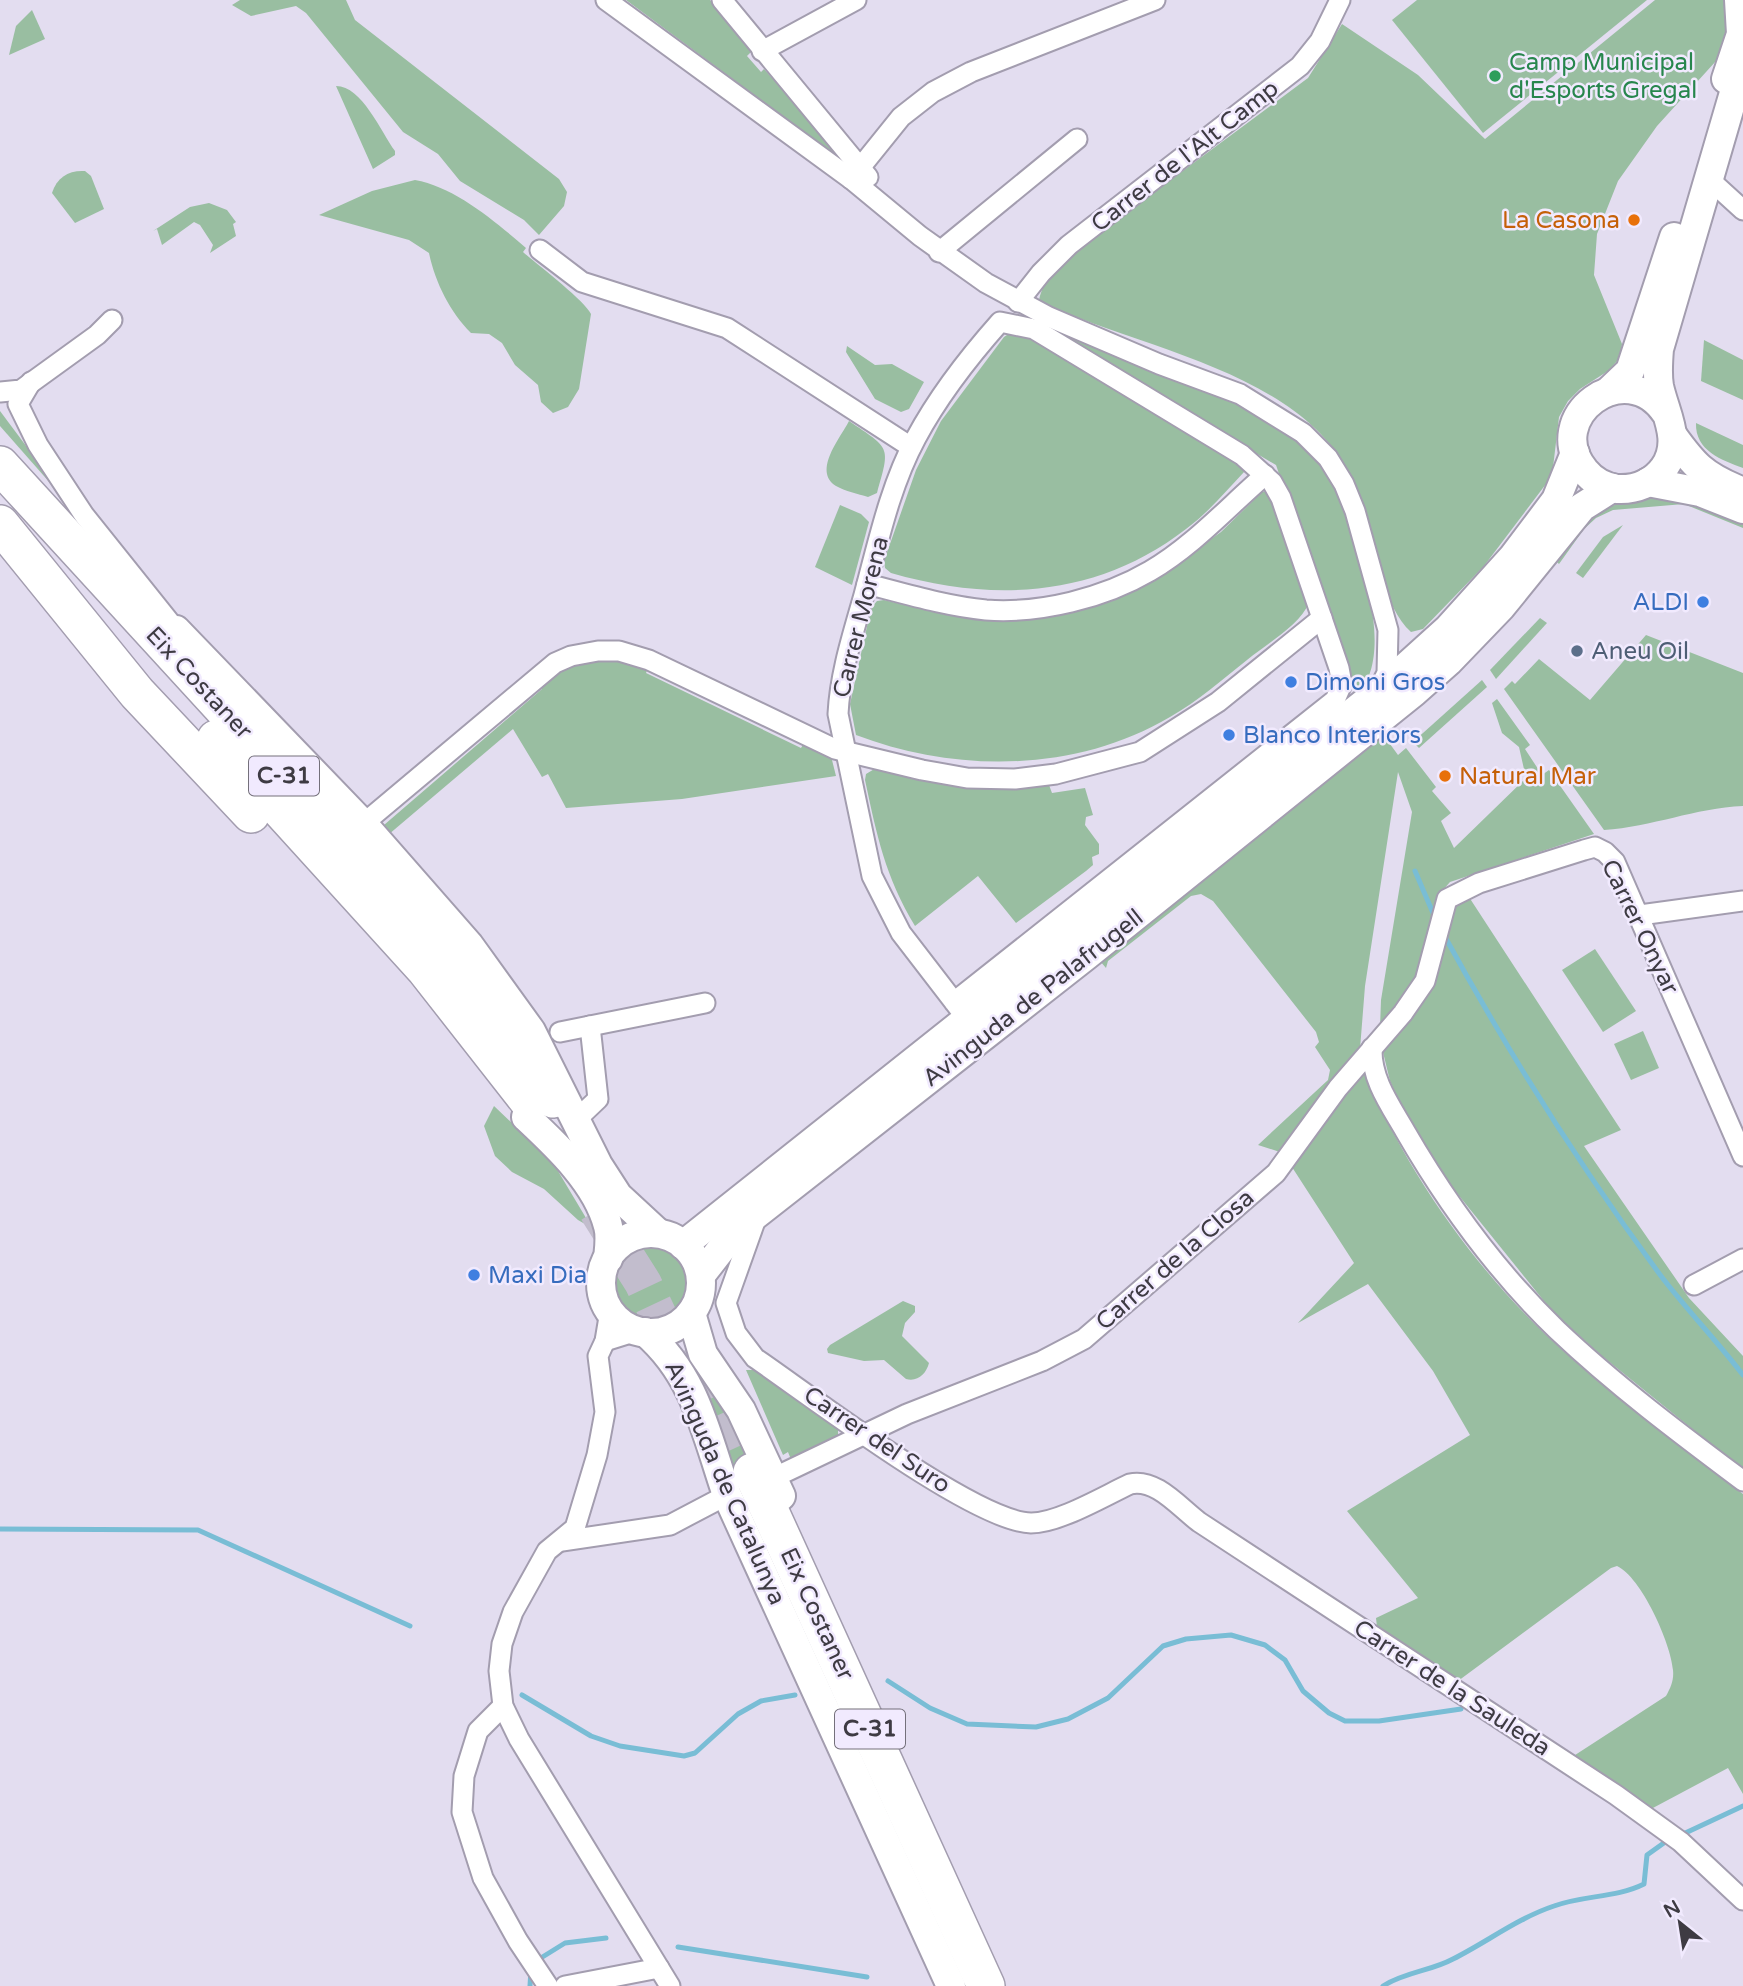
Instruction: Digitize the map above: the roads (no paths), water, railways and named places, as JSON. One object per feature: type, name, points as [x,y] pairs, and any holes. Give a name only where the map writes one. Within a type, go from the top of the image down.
[{"type":"highway","points":[[0,445],[47,498],[176,630]]},
{"type":"highway","name":"Eix Costaner","points":[[0,465],[447,954],[528,1057],[548,1111]]},
{"type":"highway","name":"Eix Costaner","points":[[0,503],[388,926],[548,1111]]},
{"type":"highway","points":[[0,524],[173,733],[308,872],[477,1067],[548,1111]]},
{"type":"highway","name":"Eix Costaner","points":[[748,1483],[966,1986]]},
{"type":"highway","name":"Eix Costaner","points":[[748,1483],[986,1986]]},
{"type":"main road","points":[[1609,391],[1630,371],[1741,34],[1739,0]]},
{"type":"main road","points":[[1741,79],[1659,349],[1657,375],[1670,424],[1672,452],[1665,466],[1648,482],[1627,489],[1612,488],[1589,475],[1575,453],[1573,436],[1577,419],[1593,399],[1609,391],[1626,388],[1644,393],[1670,424],[1694,466],[1715,480],[1743,491]]},
{"type":"main road","name":"Avinguda de Palafrugell","points":[[683,1245],[961,1011],[1376,694],[1448,629],[1513,557],[1556,500],[1575,453]]},
{"type":"main road","points":[[1648,482],[1700,492],[1743,509]]},
{"type":"main road","name":"Avinguda de Palafrugell","points":[[701,1275],[736,1230],[1087,956],[1449,661],[1510,597],[1582,507],[1612,488]]},
{"type":"main road","points":[[176,630],[363,824],[469,945],[531,1031],[548,1111],[563,1154],[595,1199],[608,1225],[608,1259]]},
{"type":"main road","points":[[548,1111],[598,1165],[618,1196],[658,1234],[683,1245],[695,1258],[701,1275],[699,1299],[691,1313],[666,1331],[641,1331],[622,1323],[610,1311],[602,1291],[603,1269],[625,1240],[641,1234],[658,1234]]},
{"type":"main road","name":"Avinguda de Catalunya","points":[[691,1313],[703,1354],[741,1410],[748,1483],[951,1986]]},
{"type":"main road","name":"Avinguda de Catalunya","points":[[641,1331],[668,1352],[748,1483],[1005,1986]]},
{"type":"street","points":[[606,0],[856,173]]},
{"type":"street","points":[[722,0],[856,173],[919,236],[1018,302],[1159,364],[1240,394],[1303,433],[1328,458],[1344,484],[1355,511],[1388,630],[1387,673],[1376,694]]},
{"type":"street","points":[[762,51],[856,0]]},
{"type":"street","points":[[856,173],[901,117],[933,92],[971,72],[1155,0]]},
{"type":"street","name":"Carrer de l'Alt Camp","points":[[1018,302],[1069,245],[1300,66],[1320,41],[1340,0]]},
{"type":"street","points":[[939,251],[1077,139]]},
{"type":"street","points":[[1710,180],[1743,210]]},
{"type":"street","points":[[540,250],[582,282],[727,328],[911,447]]},
{"type":"street","points":[[0,392],[22,390],[97,335],[112,320]]},
{"type":"street","name":"Carrer Morena","points":[[961,1011],[901,933],[872,876],[838,714],[839,694],[886,516],[911,447],[956,374],[1000,322]]},
{"type":"street","name":"Avinguda de Palafrugell","points":[[961,1011],[1335,700],[1342,684],[1281,498],[1265,475],[1242,455],[1034,329],[1000,322]]},
{"type":"street","points":[[31,382],[18,404],[38,445],[84,515],[176,630]]},
{"type":"street","points":[[867,584],[945,604],[988,610],[1064,604],[1107,590],[1150,571],[1190,542],[1265,475]]},
{"type":"street","points":[[363,824],[543,670],[586,652],[619,651],[649,660],[835,749],[922,771],[967,778],[1015,779],[1097,765],[1140,752],[1180,728],[1322,618]]},
{"type":"street","points":[[1388,630],[1397,643],[1413,648],[1425,645],[1448,629]]},
{"type":"street","points":[[1307,723],[1340,724]]},
{"type":"street","name":"Carrer Onyar","points":[[1447,899],[1458,891],[1479,883],[1595,847],[1605,852],[1615,862],[1640,915],[1743,1156]]},
{"type":"street","name":"Carrer de la Closa","points":[[559,1541],[670,1525],[748,1483],[1058,1354],[1084,1339],[1276,1173],[1371,1048],[1403,1013],[1425,981],[1447,899]]},
{"type":"street","points":[[1640,915],[1743,901]]},
{"type":"street","points":[[560,1032],[705,1003]]},
{"type":"street","points":[[548,1111],[598,1099],[590,1026]]},
{"type":"street","points":[[1371,1048],[1373,1069],[1388,1104],[1421,1160],[1473,1235],[1546,1319],[1593,1363],[1743,1481]]},
{"type":"street","name":"Carrer del Suro","points":[[758,1212],[728,1294],[726,1308],[731,1323],[755,1357],[864,1433],[957,1493],[1015,1521],[1033,1523],[1051,1519],[1142,1481],[1153,1486]]},
{"type":"street","points":[[1694,1285],[1743,1259]]},
{"type":"street","points":[[610,1311],[605,1340],[598,1356],[605,1412],[597,1455],[575,1528],[547,1551],[513,1612],[499,1658],[503,1706],[519,1739],[670,1986]]},
{"type":"street","points":[[605,1340],[641,1331]]},
{"type":"street","name":"Carrer de la Sauleda","points":[[1153,1486],[1199,1521],[1616,1795],[1674,1837],[1743,1900]]},
{"type":"street","points":[[503,1706],[478,1731],[464,1776],[462,1812],[483,1878],[544,1981]]},
{"type":"street","points":[[565,1986],[659,1968]]},
{"type":"waterway","points":[[1415,871],[1436,920]]},
{"type":"waterway","points":[[1444,935],[1520,1066],[1602,1194],[1661,1276],[1743,1375]]},
{"type":"waterway","points":[[0,1529],[198,1530],[410,1626]]},
{"type":"waterway","points":[[888,1681],[930,1708],[967,1724],[1036,1727],[1068,1719],[1108,1698],[1163,1646],[1186,1639],[1231,1635],[1265,1645],[1285,1660],[1303,1691],[1329,1713],[1345,1721],[1379,1721],[1461,1709]]},
{"type":"waterway","points":[[522,1695],[591,1736],[620,1746],[684,1756],[695,1753],[738,1714],[761,1701],[795,1695]]},
{"type":"waterway","points":[[1681,1835],[1743,1806]]},
{"type":"waterway","points":[[1383,1986],[1445,1963],[1541,1911],[1565,1902],[1622,1892],[1644,1884],[1647,1855],[1668,1840]]},
{"type":"waterway","points":[[536,1961],[565,1943],[606,1938]]},
{"type":"waterway","points":[[678,1947],[867,1977]]},
{"type":"waterway","points":[[530,1986],[531,1969]]},
{"type":"tunnel","points":[[597,1210],[643,1283],[689,1380]]},
{"type":"tunnel","points":[[702,1362],[752,1472]]},
{"type":"place","name":"Camp Municipal d'Esports Gregal","points":[[1495,76]]},
{"type":"place","name":"La Casona","points":[[1634,220]]},
{"type":"place","name":"ALDI","points":[[1703,602]]},
{"type":"place","name":"Aneu Oil","points":[[1577,651]]},
{"type":"place","name":"Dimoni Gros","points":[[1291,682]]},
{"type":"place","name":"Blanco Interiors","points":[[1229,735]]},
{"type":"place","name":"Natural Mar","points":[[1445,776]]},
{"type":"place","name":"Maxi Dia","points":[[474,1275]]}]
